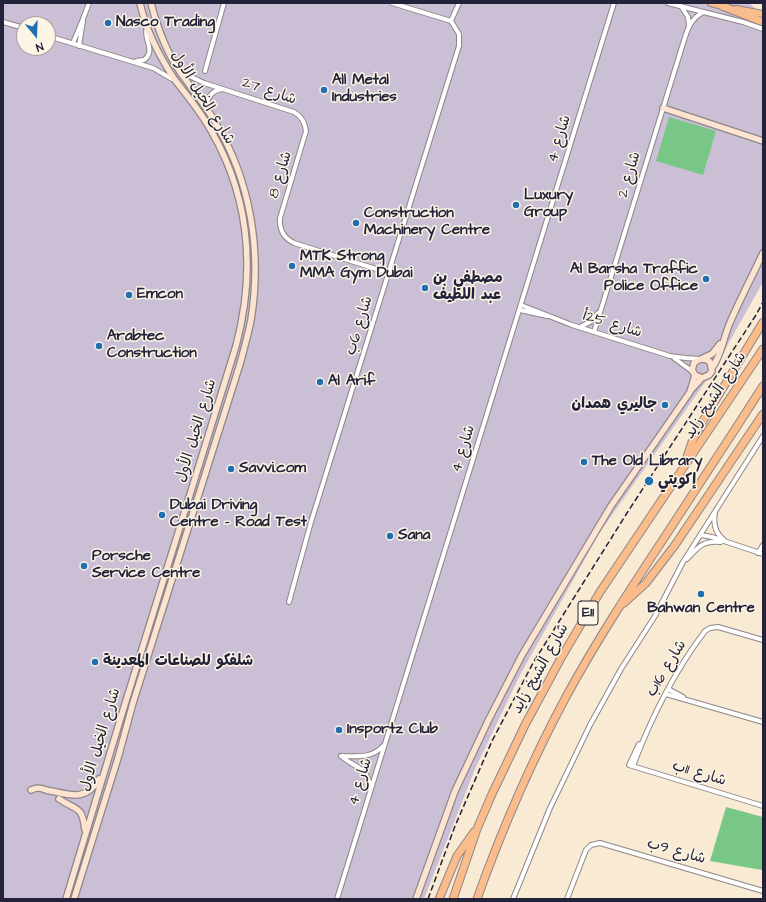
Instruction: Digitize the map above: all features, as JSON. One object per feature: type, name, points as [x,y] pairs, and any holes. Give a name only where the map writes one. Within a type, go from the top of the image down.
[{"type":"highway","points":[[722,6],[763,22]]},
{"type":"highway","points":[[682,471],[688,451],[698,428],[763,322]]},
{"type":"highway","name":"شارع الشيخ زايد","points":[[453,899],[477,829],[508,759],[561,658],[604,586],[763,349]]},
{"type":"highway","name":"E11","points":[[477,899],[498,843],[537,754],[579,674],[619,606],[763,386]]},
{"type":"highway","points":[[619,606],[634,595],[646,582],[675,545],[763,414]]},
{"type":"highway","points":[[439,899],[460,853],[471,835],[477,829]]},
{"type":"main road","name":"شارع الخيل الأول","points":[[66,899],[104,770],[236,346],[246,294],[248,271],[242,212],[236,188],[227,164],[217,141],[204,119],[179,84],[156,47],[147,27],[140,3]]},
{"type":"main road","name":"شارع الخيل الأول","points":[[74,899],[118,758],[133,703],[240,364],[251,321],[254,295],[255,269],[253,230],[249,205],[242,180],[222,132],[180,72],[162,37],[151,3]]},
{"type":"main road","points":[[711,3],[763,14]]},
{"type":"main road","points":[[663,108],[763,141]]},
{"type":"main road","points":[[416,899],[455,791],[486,724],[522,656],[611,506],[690,392],[702,378],[709,375],[718,358],[735,310],[763,253]]},
{"type":"main road","points":[[690,392],[694,374],[693,365],[696,361],[715,352],[724,339]]},
{"type":"main road","points":[[700,359],[710,362],[712,368]]},
{"type":"main road","points":[[694,374],[702,378]]},
{"type":"main road","points":[[31,790],[38,788],[72,795],[84,794],[93,788],[104,770]]},
{"type":"main road","points":[[59,799],[81,812],[84,819],[86,832]]},
{"type":"street","points":[[79,46],[84,19],[89,3]]},
{"type":"street","points":[[205,70],[224,3]]},
{"type":"street","points":[[392,3],[451,21],[459,3]]},
{"type":"street","points":[[668,3],[743,22],[763,29]]},
{"type":"street","name":"شارع 4","points":[[337,899],[614,4]]},
{"type":"street","points":[[681,6],[686,13],[689,25]]},
{"type":"street","points":[[689,25],[695,17],[704,12]]},
{"type":"street","points":[[73,43],[84,19]]},
{"type":"street","name":"شارع 6ب","points":[[289,602],[311,522],[458,50],[459,34],[451,21]]},
{"type":"street","points":[[3,22],[16,26]]},
{"type":"street","name":"شارع 2","points":[[594,332],[689,25]]},
{"type":"street","points":[[130,61],[142,61],[149,54],[150,49],[145,33],[147,27]]},
{"type":"street","points":[[56,38],[158,70],[171,77],[179,84]]},
{"type":"street","name":"شارع 27","points":[[180,72],[198,81],[294,112],[303,120]]},
{"type":"street","name":"شارع 27","points":[[208,110],[207,103],[210,96],[218,90],[226,90]]},
{"type":"street","name":"شارع 8","points":[[303,120],[305,135],[280,218],[280,228],[284,236],[291,242],[298,245],[389,273]]},
{"type":"street","name":"شارع 25أ","points":[[521,305],[541,312],[547,316]]},
{"type":"street","name":"شارع 25أ","points":[[520,310],[547,316],[580,328],[670,356]]},
{"type":"street","points":[[580,328],[593,319],[601,310]]},
{"type":"street","points":[[670,356],[700,359]]},
{"type":"street","points":[[670,356],[694,374]]},
{"type":"street","points":[[513,899],[546,818],[577,751],[621,669],[655,616],[679,568],[763,436]]},
{"type":"street","points":[[716,509],[714,521],[715,528],[719,535],[728,543]]},
{"type":"street","points":[[701,535],[712,537],[761,554],[763,545]]},
{"type":"street","points":[[679,568],[702,544],[712,542],[728,543]]},
{"type":"street","name":"شارع 16ب","points":[[631,766],[668,689],[705,631],[712,627],[721,627],[763,640]]},
{"type":"street","points":[[668,689],[687,699]]},
{"type":"street","points":[[666,694],[763,722]]},
{"type":"street","points":[[372,789],[369,778],[364,770],[341,756],[368,756],[376,753],[385,745]]},
{"type":"street","name":"شارع 11ب","points":[[631,766],[763,806]]},
{"type":"street","name":"شارع 9ب","points":[[567,899],[585,853],[591,845],[597,843],[602,843],[763,891]]},
{"type":"shaded area","points":[[3,3],[749,3],[763,15],[763,282],[713,371],[600,532],[520,675],[475,769],[424,899],[3,899]]},
{"type":"green space","points":[[669,117],[716,131],[703,175],[656,161]]},
{"type":"green space","points":[[726,807],[763,817],[762,870],[710,861]]},
{"type":"railway","points":[[428,899],[455,826],[492,741],[533,663],[627,513],[763,302]]},
{"type":"place","name":"Nasco Trading","points":[[108,23]]},
{"type":"place","name":"All Metal Industries","points":[[324,90]]},
{"type":"place","name":"Luxury Group","points":[[516,205]]},
{"type":"place","name":"Construction Machinery Centre","points":[[356,223]]},
{"type":"place","name":"MTK Strong MMA Gym Dubai","points":[[292,266]]},
{"type":"place","name":"Al Barsha Traffic Police Office","points":[[706,279]]},
{"type":"place","name":"مصطفي بن عبد اللطيف","points":[[425,288]]},
{"type":"place","name":"Emcon","points":[[129,295]]},
{"type":"place","name":"Arabtec Construction","points":[[99,346]]},
{"type":"place","name":"Al Arif","points":[[320,382]]},
{"type":"place","name":"جاليري همدان","points":[[665,405]]},
{"type":"place","name":"The Old Library","points":[[584,462]]},
{"type":"place","name":"Savvi.com","points":[[231,469]]},
{"type":"place","name":"إكويتي","points":[[649,481]]},
{"type":"place","name":"Dubai Driving Centre - Road Test","points":[[162,515]]},
{"type":"place","name":"Sana","points":[[390,536]]},
{"type":"place","name":"Porsche Service Centre","points":[[84,566]]},
{"type":"place","name":"Bahwan Centre","points":[[701,594]]},
{"type":"place","name":"شلفكو للصناعات المعدينة","points":[[95,662]]},
{"type":"place","name":"Insportz Club","points":[[339,730]]}]
